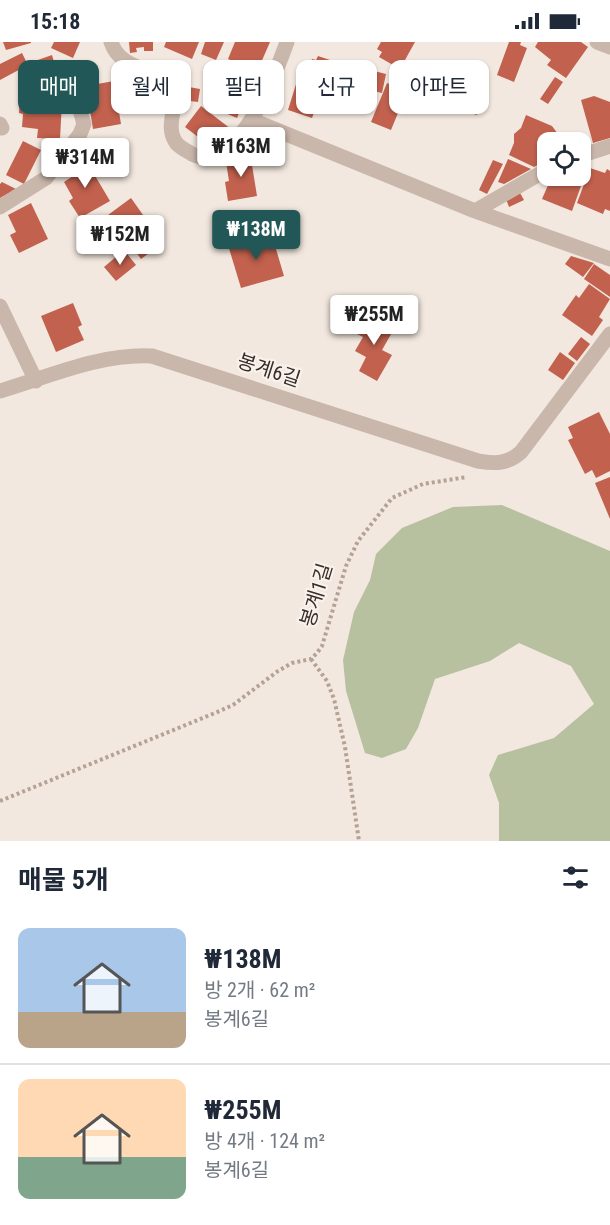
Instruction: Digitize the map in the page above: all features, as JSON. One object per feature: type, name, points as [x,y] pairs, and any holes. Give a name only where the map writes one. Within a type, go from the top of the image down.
[{"type":"street","points":[[111,42],[114,51],[126,61],[170,83],[174,92],[170,128],[173,137],[179,146],[188,152],[205,157],[219,154],[243,134],[252,120],[287,42]]},
{"type":"street","points":[[597,42],[610,47]]},
{"type":"street","points":[[0,207],[46,178],[80,134],[84,124],[81,114]]},
{"type":"street","points":[[252,120],[475,211],[610,259]]},
{"type":"street","points":[[591,152],[610,146]]},
{"type":"street","points":[[475,211],[537,175]]},
{"type":"street","points":[[0,306],[36,381]]},
{"type":"street","name":"봉계6길","points":[[0,391],[123,355],[152,356],[478,462],[492,464],[504,462],[520,452],[610,334]]},
{"type":"path","name":"봉계1길","points":[[311,658],[322,646],[350,557],[358,541],[383,506],[392,498],[423,484],[478,476]]},
{"type":"path","points":[[0,801],[233,705],[292,663],[311,658],[327,681],[334,699],[345,747],[359,841]]},
{"type":"green space","points":[[502,505],[610,551],[610,841],[499,841],[499,803],[489,775],[498,755],[554,738],[594,704],[571,666],[519,643],[490,661],[435,679],[418,728],[406,749],[382,758],[365,753],[346,691],[343,660],[354,612],[370,580],[376,554],[402,528],[453,507]]},
{"type":"building","points":[[3,42],[31,42],[31,43],[6,50]]},
{"type":"building","points":[[54,42],[80,42],[73,58],[51,48]]},
{"type":"building","points":[[129,42],[153,42],[153,51],[144,51],[144,47],[136,48],[137,52],[130,53]]},
{"type":"building","points":[[166,42],[199,42],[192,59],[164,47]]},
{"type":"building","points":[[205,42],[224,42],[216,60],[201,54]]},
{"type":"building","points":[[235,42],[270,42],[262,60],[228,59]]},
{"type":"building","points":[[381,42],[415,42],[405,60],[389,60],[389,63],[379,57],[382,52],[377,49]]},
{"type":"building","points":[[509,42],[521,42],[520,45],[527,48],[514,82],[497,75]]},
{"type":"building","points":[[538,42],[581,42],[588,47],[566,78],[547,65],[551,60],[535,47]]},
{"type":"building","points":[[22,53],[26,60],[18,60],[18,70],[0,80],[0,64]]},
{"type":"building","points":[[52,55],[53,60],[38,60]]},
{"type":"building","points":[[318,56],[330,60],[316,60]]},
{"type":"building","points":[[377,72],[386,74],[382,93],[377,92]]},
{"type":"building","points":[[555,77],[563,82],[548,104],[540,99]]},
{"type":"building","points":[[111,82],[111,114],[119,114],[121,124],[93,129],[91,114],[99,114],[99,84]]},
{"type":"building","points":[[387,83],[389,84],[389,114],[398,114],[391,130],[371,122],[374,114],[377,114],[377,107]]},
{"type":"building","points":[[296,84],[296,113],[288,110]]},
{"type":"building","points":[[191,87],[200,89],[198,102],[191,101]]},
{"type":"building","points":[[594,96],[610,102],[610,138],[593,143],[581,100]]},
{"type":"building","points":[[201,106],[203,114],[211,114],[231,129],[215,150],[185,127]]},
{"type":"building","points":[[23,114],[61,114],[60,139],[37,138],[38,129],[22,127]]},
{"type":"building","points":[[300,114],[314,114],[312,118]]},
{"type":"building","points":[[526,115],[552,126],[556,132],[537,132],[537,166],[534,167],[509,155],[514,143],[514,134],[521,128]]},
{"type":"building","points":[[23,141],[41,150],[24,184],[6,175]]},
{"type":"building","points":[[250,153],[257,196],[228,201],[225,182],[229,181],[226,162],[234,160],[233,155]]},
{"type":"building","points":[[84,157],[110,201],[80,218],[69,201],[73,198],[64,182],[73,176],[68,167]]},
{"type":"building","points":[[508,159],[531,169],[504,184],[498,182]]},
{"type":"building","points":[[493,160],[503,164],[487,194],[479,190]]},
{"type":"building","points":[[591,168],[605,173],[607,169],[610,171],[610,211],[605,209],[603,214],[577,203],[583,186],[591,186]]},
{"type":"building","points":[[2,182],[16,189],[0,198],[0,184]]},
{"type":"building","points":[[548,186],[581,186],[572,211],[542,199]]},
{"type":"building","points":[[520,193],[524,200],[509,207],[506,199]]},
{"type":"building","points":[[131,198],[163,243],[141,259],[131,245],[127,248],[108,215]]},
{"type":"building","points":[[31,203],[48,239],[19,253],[10,235],[16,232],[8,215]]},
{"type":"building","points":[[261,236],[263,242],[273,239],[284,276],[241,288],[228,245]]},
{"type":"building","points":[[124,250],[136,265],[116,281],[104,267]]},
{"type":"building","points":[[571,256],[594,263],[583,277],[565,264]]},
{"type":"building","points":[[594,264],[610,275],[610,297],[584,279]]},
{"type":"building","points":[[589,284],[610,299],[599,317],[603,320],[592,336],[562,315],[576,295],[579,298]]},
{"type":"building","points":[[73,303],[82,325],[78,327],[84,340],[56,352],[41,316]]},
{"type":"building","points":[[366,313],[394,329],[382,350],[392,355],[377,381],[359,371],[366,357],[355,351],[363,337],[355,333]]},
{"type":"building","points":[[581,337],[590,344],[577,361],[568,354]]},
{"type":"building","points":[[560,352],[575,363],[563,380],[548,370]]},
{"type":"building","points":[[599,412],[610,434],[610,471],[596,478],[592,470],[585,474],[568,440],[573,438],[568,427]]},
{"type":"building","points":[[610,477],[610,519],[595,483]]}]
